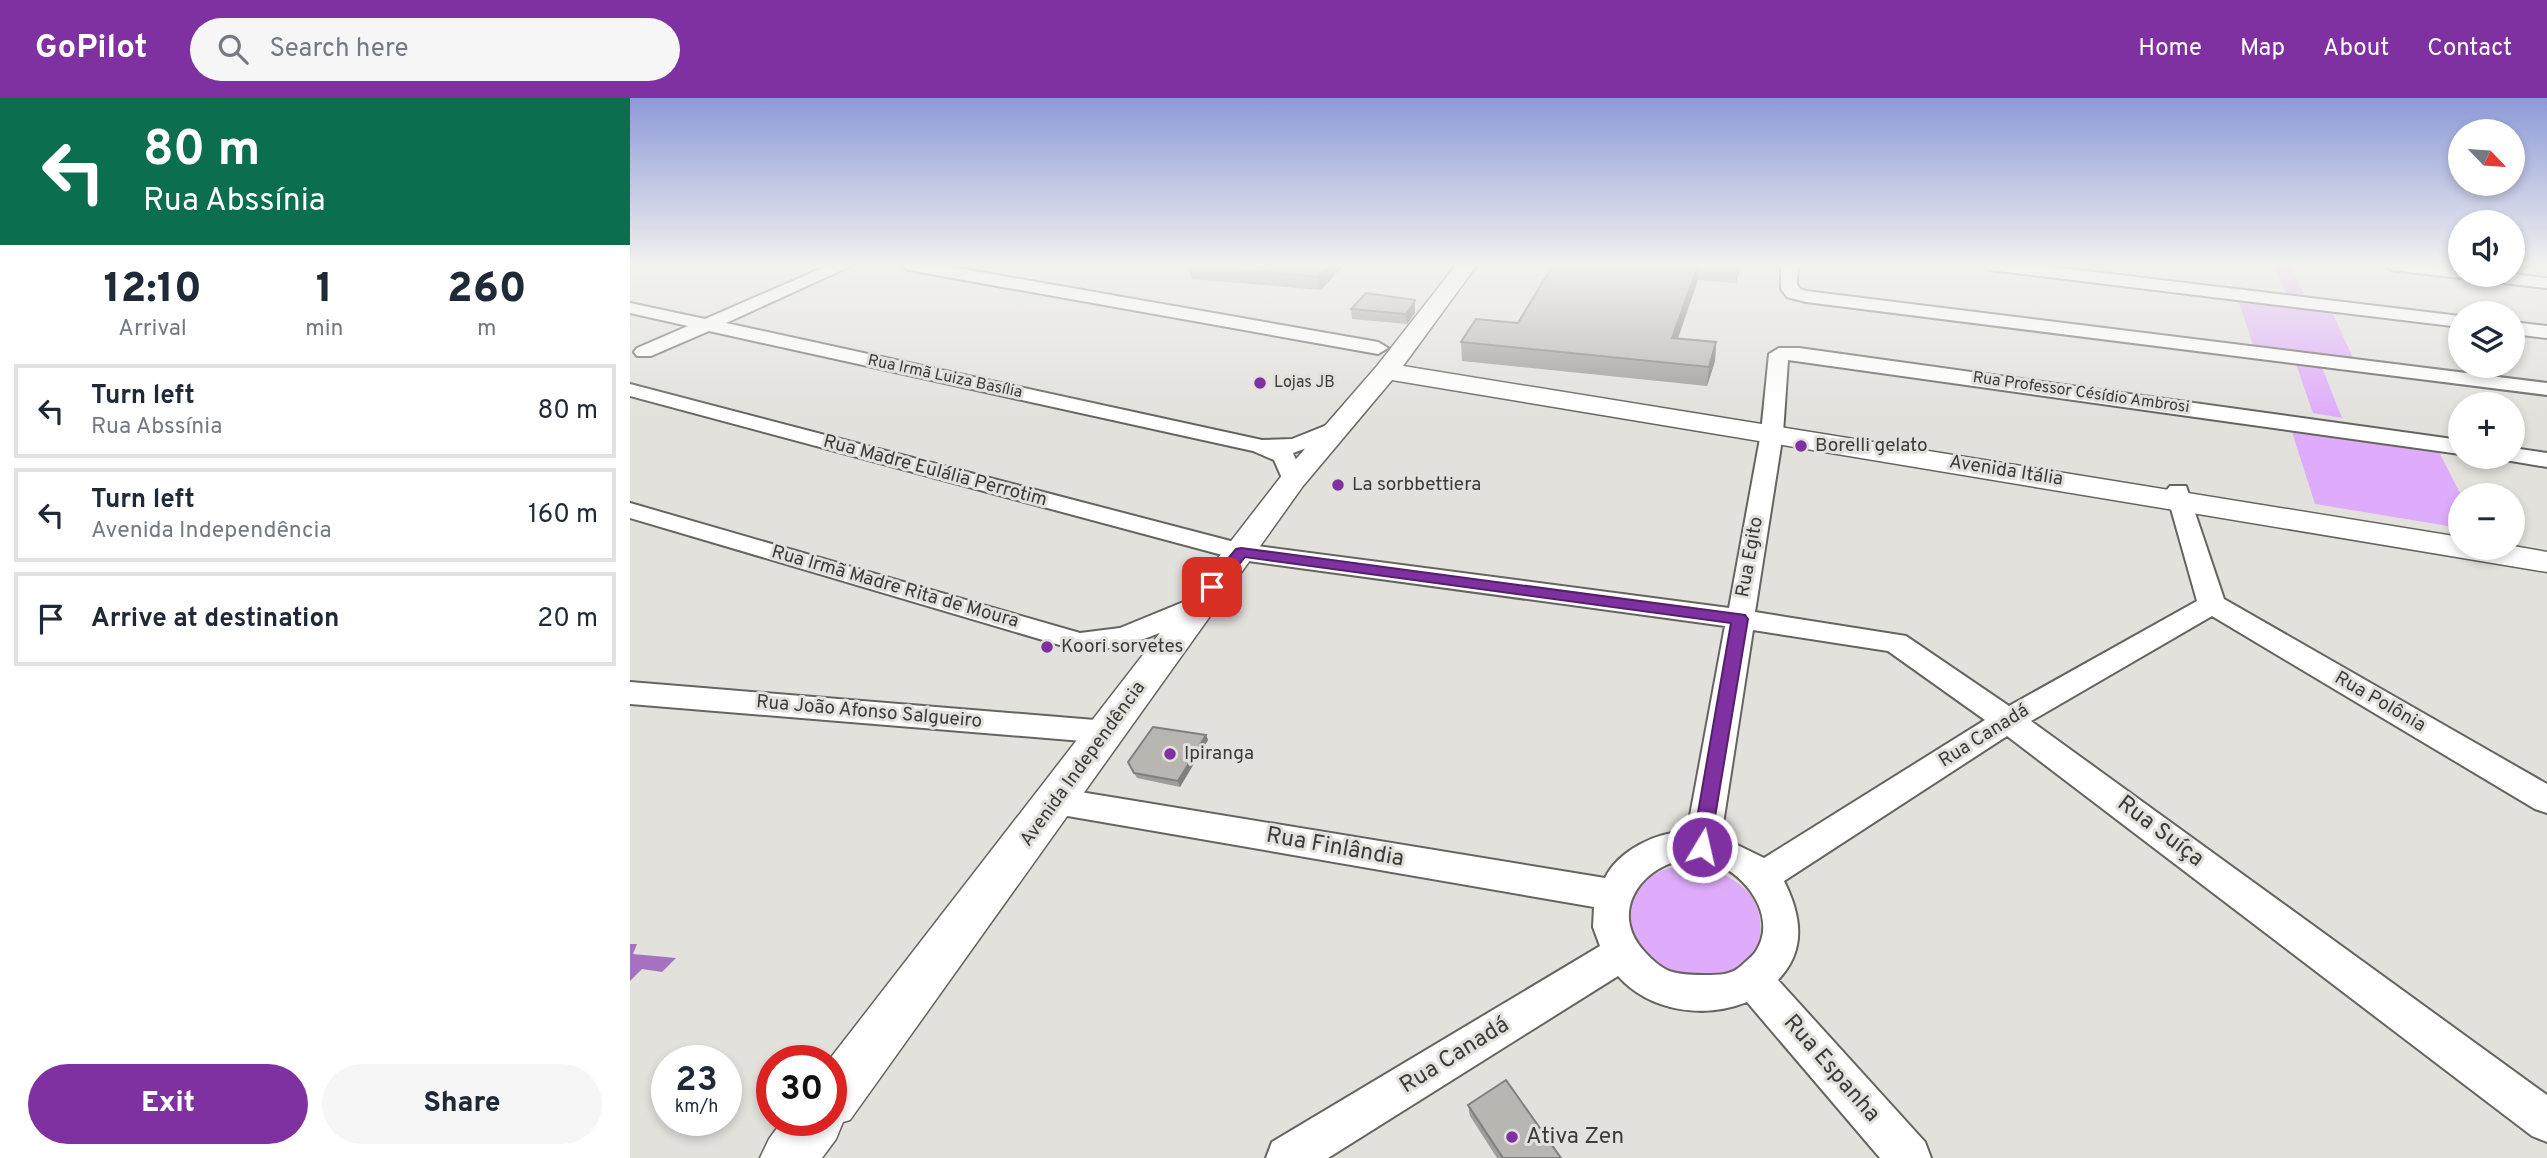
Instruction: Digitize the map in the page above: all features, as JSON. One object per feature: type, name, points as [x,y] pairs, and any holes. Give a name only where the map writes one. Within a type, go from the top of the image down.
[{"type":"main road","name":"Avenida Independência","points":[[847,1080],[1056,801],[1198,605],[1241,552],[1293,480],[1335,430],[1385,361],[1425,314]]},
{"type":"main road","name":"Avenida Itália","points":[[1385,361],[1772,429],[2179,495],[2448,534]]},
{"type":"main road","name":"Avenida Itália","points":[[2179,495],[2448,544]]},
{"type":"main road","points":[[2525,547],[2547,550]]},
{"type":"main road","name":"Avenida Itália","points":[[2525,558],[2547,562]]},
{"type":"main road","points":[[788,1158],[805,1136]]},
{"type":"street","name":"Rua Irmã Luiza Basília","points":[[660,314],[1260,446],[1284,456],[1293,480]]},
{"type":"street","points":[[637,351],[733,314]]},
{"type":"street","points":[[1154,314],[1385,361]]},
{"type":"street","points":[[1948,314],[2547,389]]},
{"type":"street","points":[[2398,314],[2448,321]]},
{"type":"street","points":[[2525,329],[2547,332]]},
{"type":"street","points":[[630,387],[654,367],[655,359],[637,351]]},
{"type":"street","name":"Rua Professor Césídio Ambrosi","points":[[1772,429],[1779,354],[1798,354],[2448,445]]},
{"type":"street","name":"Rua Madre Eulália Perrotim","points":[[630,387],[1241,552],[1740,619]]},
{"type":"street","name":"Rua Egito","points":[[1702,847],[1772,429]]},
{"type":"street","name":"Rua Irmã Luiza Basília","points":[[1260,446],[1295,446],[1335,430]]},
{"type":"street","points":[[2525,457],[2547,460]]},
{"type":"street","points":[[2179,495],[2213,604]]},
{"type":"street","name":"Rua Irmã Madre Rita de Moura","points":[[630,510],[1080,642],[1104,642],[1163,623],[1198,605]]},
{"type":"street","name":"Rua Canadá","points":[[1762,877],[2008,720],[2213,604]]},
{"type":"street","name":"Rua Polônia","points":[[2213,604],[2547,800]]},
{"type":"street","name":"Rua Suíça","points":[[1740,619],[1896,643],[2008,720],[2547,1121]]},
{"type":"street","name":"Rua João Afonso Salgueiro","points":[[630,693],[1107,732]]},
{"type":"street","name":"Rua Finlândia","points":[[1056,801],[1614,895]]},
{"type":"street","points":[[1702,847],[1735,856],[1762,877],[1773,890],[1783,918],[1783,933],[1773,961],[1753,980],[1732,991],[1704,995],[1669,989],[1642,975],[1622,953],[1614,938],[1610,921],[1614,895],[1626,873],[1646,857],[1669,848],[1702,847]]},
{"type":"street","name":"Rua Canadá","points":[[1288,1158],[1622,953]]},
{"type":"street","name":"Rua Espanha","points":[[1753,980],[1909,1158]]},
{"type":"shaded area","points":[[2243,314],[2333,314],[2355,362],[2254,348]]},
{"type":"shaded area","points":[[2295,361],[2321,365],[2342,418],[2313,413]]},
{"type":"shaded area","points":[[2290,426],[2437,448],[2455,483],[2448,483],[2448,526],[2315,504]]},
{"type":"shaded area","points":[[1697,866],[1722,874],[1744,888],[1752,897],[1760,918],[1759,941],[1749,961],[1741,968],[1709,981],[1680,980],[1656,968],[1638,948],[1629,925],[1630,902],[1643,882],[1670,868]]},
{"type":"shaded area","points":[[630,944],[637,944],[633,954],[676,958],[662,972],[642,969],[630,981]]},
{"type":"building","points":[[1523,314],[1680,314],[1672,338],[1716,342],[1709,367],[1461,342],[1476,319],[1518,323]]},
{"type":"building","name":"Ipiranga","points":[[1153,727],[1206,735],[1178,781],[1134,773],[1128,762]]},
{"type":"building","name":"Ativa Zen","points":[[1506,1080],[1561,1158],[1503,1158],[1468,1105]]},
{"type":"place","name":"Lojas JB","points":[[1260,383]]},
{"type":"place","name":"Borelli gelato","points":[[1801,446]]},
{"type":"place","name":"La sorbbettiera","points":[[1338,485]]},
{"type":"place","name":"Koori sorvetes","points":[[1047,647]]},
{"type":"place","name":"Ipiranga","points":[[1170,754]]},
{"type":"place","name":"Ativa Zen","points":[[1512,1137]]},
{"type":"route","points":[[1212,587],[1241,552],[1740,619],[1702,847]]}]
